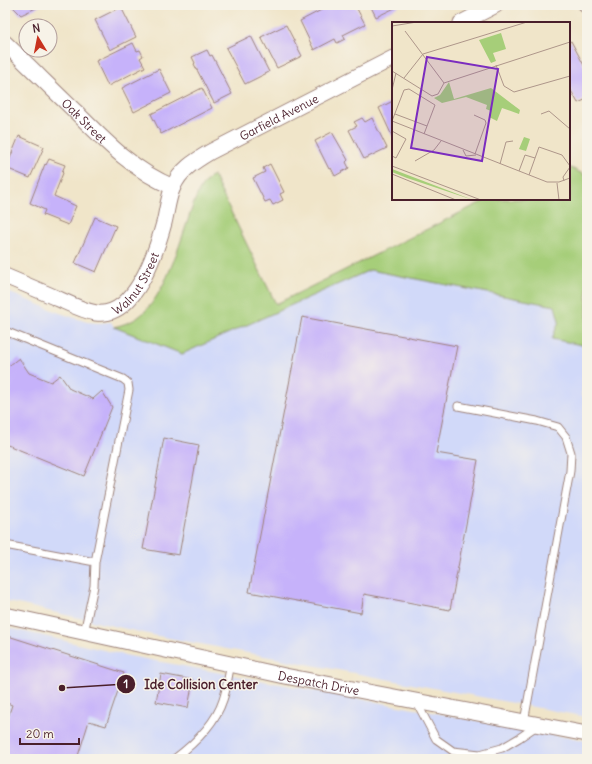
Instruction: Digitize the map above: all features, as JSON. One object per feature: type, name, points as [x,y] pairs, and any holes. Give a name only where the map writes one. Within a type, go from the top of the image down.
[{"type":"street","points":[[463,22],[496,5]]},
{"type":"street","name":"Oak Street","points":[[5,43],[115,150],[157,181],[173,187]]},
{"type":"street","name":"Garfield Avenue","points":[[173,187],[188,167],[210,152],[392,59]]},
{"type":"street","name":"Walnut Street","points":[[5,276],[80,308],[94,312],[106,313],[117,308],[126,301],[136,289],[154,257],[160,240],[173,187]]},
{"type":"street","name":"Despatch Drive","points":[[5,615],[285,676],[587,734]]},
{"type":"lane","points":[[5,331],[123,379],[128,383],[129,390],[95,562],[94,586],[84,633]]},
{"type":"lane","points":[[416,701],[436,739],[453,751],[480,754],[502,748],[520,738],[531,724],[570,471],[571,453],[566,437],[558,427],[537,421],[458,406]]},
{"type":"lane","points":[[5,545],[95,562]]},
{"type":"lane","points":[[174,759],[189,748],[211,723],[223,701],[231,664]]},
{"type":"shaded area","points":[[370,270],[555,306],[559,321],[552,338],[587,346],[587,363],[581,396],[587,398],[587,717],[153,635],[5,601],[5,291],[87,322],[111,322],[114,327],[182,354]]},
{"type":"shaded area","points":[[5,627],[129,656],[587,741],[587,759],[5,759]]},
{"type":"green space","points":[[570,168],[587,176],[587,346],[552,339],[559,321],[555,306],[370,270],[182,354],[114,327],[137,318],[156,298],[170,269],[197,196],[205,182],[213,175],[276,304],[486,200],[570,200]]},
{"type":"building","points":[[11,5],[42,5],[21,15]]},
{"type":"building","points":[[331,5],[355,5],[365,24],[343,35],[345,39],[337,43],[335,39],[314,50],[300,21]]},
{"type":"building","points":[[370,5],[401,5],[376,17]]},
{"type":"building","points":[[121,7],[136,37],[110,50],[95,20]]},
{"type":"building","points":[[286,25],[302,56],[277,68],[261,37]]},
{"type":"building","points":[[251,36],[269,72],[245,84],[226,48]]},
{"type":"building","points":[[570,42],[587,71],[587,99],[578,103],[570,89]]},
{"type":"building","points":[[133,43],[137,51],[140,50],[143,56],[140,58],[145,67],[108,86],[96,61]]},
{"type":"building","points":[[207,50],[210,56],[212,55],[232,94],[214,103],[194,64],[195,63],[192,57]]},
{"type":"building","points":[[159,69],[171,93],[134,112],[122,88]]},
{"type":"building","points":[[202,88],[212,108],[161,134],[151,114]]},
{"type":"building","points":[[392,102],[392,136],[379,108]]},
{"type":"building","points":[[362,118],[365,122],[372,118],[387,148],[364,159],[349,130],[357,126],[354,122]]},
{"type":"building","points":[[332,132],[348,160],[346,162],[349,168],[335,176],[331,168],[329,169],[315,141]]},
{"type":"building","points":[[19,136],[44,147],[30,178],[6,168]]},
{"type":"building","points":[[49,159],[65,165],[54,196],[76,206],[68,225],[43,215],[45,210],[30,203],[45,164],[46,165]]},
{"type":"building","points":[[270,164],[284,192],[280,194],[283,200],[273,205],[270,200],[265,202],[253,178],[265,172],[263,168]]},
{"type":"building","points":[[95,217],[116,226],[96,272],[75,263]]},
{"type":"building","points":[[302,317],[457,346],[436,453],[478,460],[450,610],[364,594],[361,613],[249,592]]},
{"type":"building","points":[[19,358],[29,373],[51,382],[60,375],[70,389],[93,399],[102,391],[112,407],[84,476],[5,444],[5,363],[10,365]]},
{"type":"building","points":[[164,438],[199,445],[179,555],[143,549]]},
{"type":"building","points":[[5,635],[124,673],[106,726],[89,721],[77,759],[5,759],[5,726],[12,705],[5,702]]},
{"type":"building","points":[[161,674],[193,680],[188,708],[156,702]]},
{"type":"place","name":"Ide Collision Center","points":[[62,688]]}]
